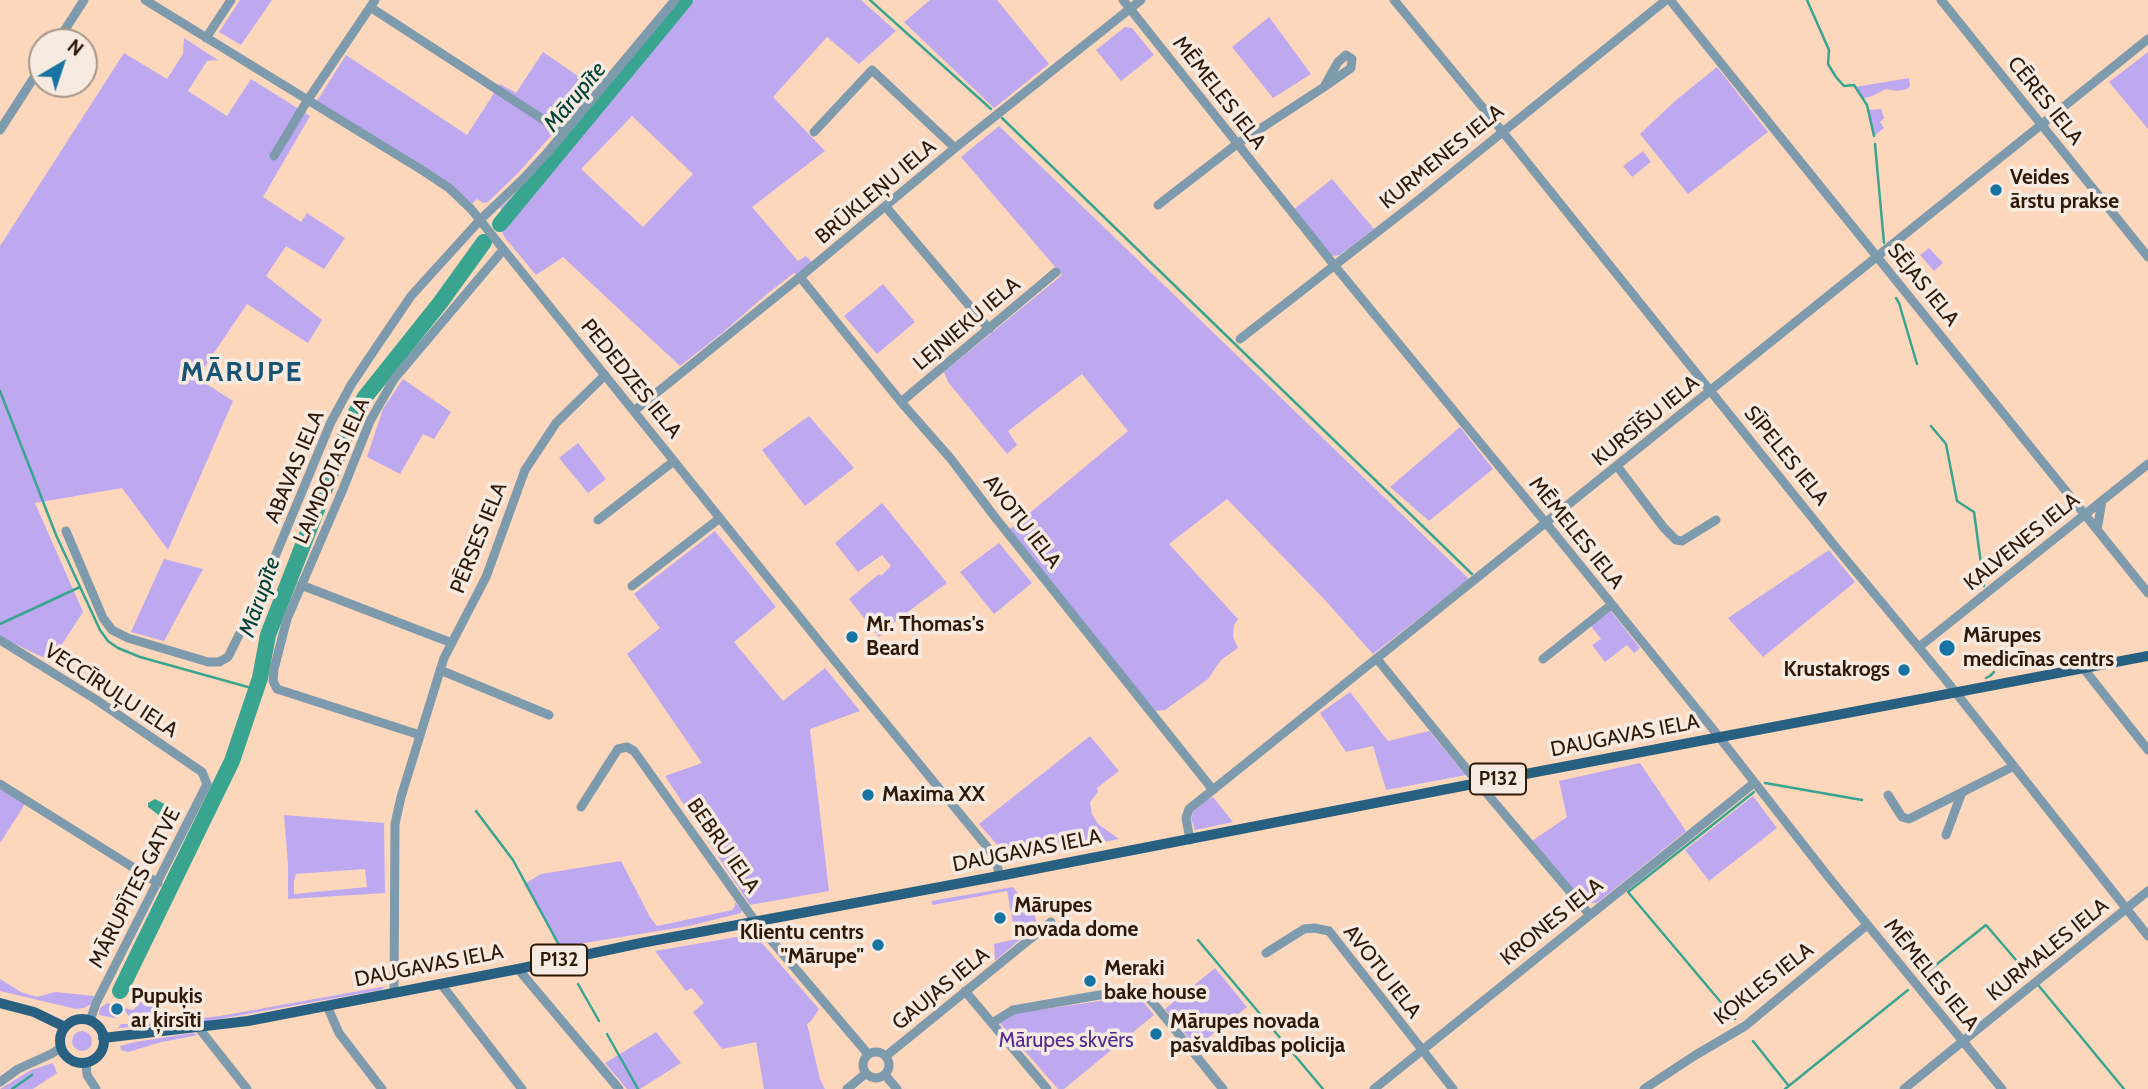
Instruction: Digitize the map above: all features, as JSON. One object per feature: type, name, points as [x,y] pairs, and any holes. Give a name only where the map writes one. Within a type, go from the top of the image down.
[{"type":"main road","name":"P132","points":[[1956,693],[2148,656]]},
{"type":"main road","name":"DAUGAVAS IELA","points":[[103,1038],[248,1021],[755,921],[1956,693]]},
{"type":"main road","points":[[0,1003],[34,1012],[65,1027]]},
{"type":"main road","points":[[77,1020],[90,1021],[103,1038],[101,1050],[97,1056],[86,1062],[73,1061],[61,1048],[60,1039],[65,1027],[77,1020]]},
{"type":"street","points":[[66,28],[84,0]]},
{"type":"street","name":"PEDEDZES IELA","points":[[145,0],[439,181],[461,200],[480,220],[988,848],[997,862],[999,876]]},
{"type":"street","points":[[206,38],[231,0]]},
{"type":"street","points":[[480,220],[524,178],[564,133],[675,0]]},
{"type":"street","name":"MĒMELES IELA","points":[[1123,0],[1334,265],[1546,523],[1867,925],[2002,1089]]},
{"type":"street","name":"BRŪKLEŅU IELA","points":[[634,411],[955,148],[1141,0]]},
{"type":"street","name":"SĪPELES IELA","points":[[1394,0],[1956,693],[2148,936]]},
{"type":"street","name":"KURMENES IELA","points":[[1240,339],[1668,0]]},
{"type":"street","name":"SĒJAS IELA","points":[[1668,0],[2148,593]]},
{"type":"street","name":"CĒRES IELA","points":[[1943,1],[2148,257]]},
{"type":"street","points":[[274,156],[372,3],[564,133]]},
{"type":"street","name":"KURSĪŠU IELA","points":[[1190,840],[1186,814],[1213,790],[2148,39]]},
{"type":"street","points":[[814,132],[872,71],[955,148]]},
{"type":"street","points":[[0,130],[28,87]]},
{"type":"street","points":[[1158,205],[1237,144],[1324,87]]},
{"type":"street","points":[[886,207],[989,329]]},
{"type":"street","name":"ABAVAS IELA","points":[[66,531],[103,618],[112,630],[128,638],[208,662],[219,662],[228,657],[259,595],[331,422],[351,385],[411,296],[480,220]]},
{"type":"street","name":"LAIMDOTAS IELA","points":[[301,585],[370,421],[394,379],[503,250]]},
{"type":"street","name":"LEJNIEKU IELA","points":[[901,402],[1056,272]]},
{"type":"street","name":"AVOTU IELA","points":[[800,277],[951,459],[1002,527],[1213,790]]},
{"type":"street","name":"PĒRSES IELA","points":[[394,992],[395,824],[440,670],[486,577],[524,470],[556,423],[605,375]]},
{"type":"street","points":[[598,520],[674,461]]},
{"type":"street","name":"KALVENES IELA","points":[[1919,648],[2148,464]]},
{"type":"street","points":[[1616,466],[1676,540],[1682,541],[1716,520]]},
{"type":"street","points":[[2097,530],[2102,501]]},
{"type":"street","points":[[632,586],[720,517]]},
{"type":"street","points":[[420,735],[277,689],[273,681],[279,644],[287,619],[301,585],[452,643]]},
{"type":"street","points":[[1543,659],[1611,605]]},
{"type":"street","name":"VECCĪRUĻU IELA","points":[[0,640],[95,699],[202,772]]},
{"type":"street","points":[[1377,659],[1589,915]]},
{"type":"street","points":[[2084,669],[2148,750]]},
{"type":"street","points":[[440,670],[549,715]]},
{"type":"street","name":"BEBRU IELA","points":[[581,807],[618,749],[627,747],[634,751],[755,921],[868,1054]]},
{"type":"street","points":[[1888,796],[1905,819],[2014,766]]},
{"type":"street","name":"MĀRUPĪTES GATVE","points":[[90,1021],[96,1003],[206,785],[202,772]]},
{"type":"street","name":"KRONES IELA","points":[[1374,1089],[1754,783]]},
{"type":"street","points":[[0,784],[158,883]]},
{"type":"street","points":[[1946,835],[1962,792]]},
{"type":"street","name":"KURMALES IELA","points":[[1904,1089],[2148,891]]},
{"type":"street","name":"GAUJAS IELA","points":[[886,1056],[1051,922]]},
{"type":"street","name":"KOKLES IELA","points":[[1644,1089],[1752,1021],[1867,925]]},
{"type":"street","name":"AVOTU IELA","points":[[1266,953],[1304,929],[1329,931],[1453,1089]]},
{"type":"street","points":[[517,969],[619,1089]]},
{"type":"street","points":[[440,984],[522,1089]]},
{"type":"street","points":[[992,1023],[1013,1010],[1133,989],[1141,990],[1223,1089]]},
{"type":"street","points":[[965,991],[1047,1089]]},
{"type":"street","points":[[327,1006],[339,1033],[382,1089]]},
{"type":"street","points":[[198,1027],[247,1089]]},
{"type":"street","points":[[0,1082],[18,1069],[61,1048]]},
{"type":"street","points":[[877,1052],[886,1056],[889,1066],[885,1075],[875,1079],[865,1074],[863,1063],[868,1054],[877,1052]]},
{"type":"street","points":[[86,1062],[87,1074],[96,1089]]},
{"type":"street","points":[[847,1089],[865,1074]]},
{"type":"street","points":[[885,1075],[897,1089]]},
{"type":"green space","points":[[240,0],[272,0],[241,45],[219,32]]},
{"type":"green space","points":[[694,0],[861,0],[896,31],[859,64],[827,37],[773,97],[825,151],[752,207],[798,261],[806,256],[812,262],[767,294],[680,366],[563,257],[536,275],[506,239],[496,222],[504,213],[500,208],[530,180]],"holes":[[[632,116],[693,174],[643,227],[581,169]]]},
{"type":"green space","points":[[930,0],[997,0],[1049,64],[994,108],[904,22]]},
{"type":"green space","points":[[1269,17],[1311,74],[1273,98],[1232,47]]},
{"type":"green space","points":[[1125,27],[1132,28],[1154,55],[1121,81],[1096,50]]},
{"type":"green space","points":[[184,38],[218,60],[207,61],[188,91],[227,116],[251,79],[310,116],[263,197],[301,222],[307,213],[345,238],[324,269],[286,246],[266,276],[322,320],[308,343],[247,304],[197,378],[233,401],[168,550],[122,488],[35,503],[83,612],[51,661],[0,637],[0,246],[95,98],[98,98],[98,93],[124,53],[167,79],[183,54]]},
{"type":"green space","points":[[543,52],[594,87],[519,172],[488,202],[483,203],[477,199],[472,204],[442,178],[317,101],[346,55],[467,135],[500,84],[516,93]]},
{"type":"green space","points":[[2148,52],[2148,129],[2109,82]]},
{"type":"green space","points":[[1717,67],[1768,132],[1688,194],[1640,134]]},
{"type":"green space","points":[[1909,78],[1910,86],[1907,89],[1886,89],[1870,97],[1863,98],[1855,87]]},
{"type":"green space","points":[[1881,109],[1884,118],[1880,122],[1884,128],[1874,136],[1868,110]]},
{"type":"green space","points":[[999,126],[1469,579],[1373,654],[1227,499],[1169,544],[1238,619],[1234,625],[1233,637],[1238,648],[1221,660],[1208,679],[1165,710],[1153,711],[1008,531],[1128,431],[1082,374],[1008,431],[1017,445],[1007,454],[948,382],[944,372],[1062,275],[961,157]]},
{"type":"green space","points":[[1643,151],[1651,162],[1632,177],[1623,166]]},
{"type":"green space","points":[[1332,179],[1374,229],[1340,255],[1332,256],[1294,209]]},
{"type":"green space","points":[[1929,248],[1943,263],[1934,271],[1920,255]]},
{"type":"green space","points":[[883,284],[915,322],[877,354],[844,316]]},
{"type":"green space","points":[[403,379],[451,412],[434,439],[423,434],[400,474],[367,457],[383,409]]},
{"type":"green space","points":[[809,416],[854,468],[805,506],[762,450]]},
{"type":"green space","points":[[1460,427],[1493,469],[1429,521],[1390,487]]},
{"type":"green space","points":[[578,443],[606,479],[588,493],[559,458]]},
{"type":"green space","points":[[882,503],[947,583],[898,619],[879,637],[849,599],[891,566],[882,555],[858,572],[835,543]]},
{"type":"green space","points":[[715,531],[776,607],[734,642],[783,701],[825,668],[860,711],[810,729],[829,891],[750,905],[665,776],[702,763],[627,654],[660,628],[634,594]]},
{"type":"green space","points":[[999,543],[1032,583],[994,614],[960,572]]},
{"type":"green space","points":[[1829,550],[1855,582],[1763,657],[1728,618]]},
{"type":"green space","points":[[164,559],[203,569],[164,641],[131,632]]},
{"type":"green space","points":[[1611,611],[1640,648],[1634,653],[1627,645],[1605,662],[1592,645],[1601,639],[1591,626]]},
{"type":"green space","points":[[1350,692],[1388,741],[1429,731],[1466,775],[1386,790],[1373,746],[1346,752],[1320,713]]},
{"type":"green space","points":[[1090,736],[1119,771],[1097,788],[1098,792],[1090,802],[1092,814],[1098,824],[1119,839],[1056,852],[1043,850],[1006,855],[979,824]]},
{"type":"green space","points":[[1640,763],[1686,831],[1597,903],[1580,900],[1532,841],[1567,817],[1559,781]]},
{"type":"green space","points":[[0,788],[25,804],[0,843]]},
{"type":"green space","points":[[1753,796],[1777,828],[1709,881],[1685,850]]},
{"type":"green space","points":[[1213,797],[1233,822],[1195,830],[1191,819],[1193,812]]},
{"type":"green space","points":[[284,815],[384,823],[385,893],[288,899]],"holes":[[[365,869],[367,887],[294,894],[296,874]]]},
{"type":"green space","points":[[621,861],[657,926],[732,910],[735,902],[742,910],[741,913],[689,926],[560,947],[524,884],[541,874]]},
{"type":"green space","points":[[1013,887],[1035,916],[1037,925],[995,961],[994,944],[1016,939],[1007,891],[933,905],[931,901]]},
{"type":"green space","points":[[754,934],[819,1009],[807,1024],[820,1079],[825,1089],[764,1089],[756,1042],[722,1049],[693,1012],[704,1003],[692,988],[686,991],[655,951]]},
{"type":"green space","points":[[1215,968],[1247,1007],[1196,1047],[1165,1009]]},
{"type":"green space","points":[[0,979],[21,992],[37,997],[55,992],[94,996],[91,1004],[76,1009],[0,991]]},
{"type":"green space","points":[[387,986],[380,990],[197,1023],[118,1028],[121,1024],[220,1016]]},
{"type":"green space","name":"Mārupes skvērs","points":[[1133,996],[1141,999],[1154,1015],[1064,1089],[1058,1089],[1000,1023],[1005,1015]]},
{"type":"green space","points":[[144,999],[158,1011],[190,1016],[135,1021],[124,1008],[133,1010]]},
{"type":"green space","points":[[107,1003],[121,1007],[114,1018],[99,1015],[100,1008]]},
{"type":"green space","points":[[78,1031],[86,1031],[92,1041],[86,1051],[78,1051],[72,1045],[72,1037]]},
{"type":"green space","points":[[656,1032],[681,1063],[640,1089],[627,1089],[605,1063]]},
{"type":"green space","points":[[193,1033],[198,1035],[128,1052],[121,1050],[120,1046],[135,1042]]},
{"type":"green space","points":[[53,1063],[57,1073],[33,1089],[0,1089],[31,1070]]},
{"type":"water","points":[[155,799],[174,809],[175,819],[165,820],[148,807],[148,803]]},
{"type":"waterway","name":"Mārupīte","points":[[500,224],[685,0]]},
{"type":"waterway","points":[[870,0],[991,109]]},
{"type":"waterway","points":[[1807,0],[1829,50],[1828,64],[1844,86],[1854,85],[1867,105],[1874,136]]},
{"type":"waterway","points":[[1002,118],[1472,574]]},
{"type":"waterway","points":[[1875,144],[1884,243]]},
{"type":"waterway","name":"Mārupīte","points":[[120,991],[232,761],[260,678],[268,635],[352,419],[365,397],[440,303],[484,242]]},
{"type":"waterway","points":[[1896,298],[1917,364]]},
{"type":"waterway","points":[[0,391],[56,535],[100,630],[108,641],[140,657],[255,689]]},
{"type":"waterway","points":[[1931,426],[1946,444],[1957,501],[1974,512],[1984,586]]},
{"type":"waterway","points":[[0,624],[80,587]]},
{"type":"waterway","points":[[1986,678],[1994,672]]},
{"type":"waterway","points":[[1765,783],[1862,800]]},
{"type":"waterway","points":[[1735,1019],[1628,892],[1754,792]]},
{"type":"waterway","points":[[476,811],[513,860],[560,947]]},
{"type":"waterway","points":[[1922,976],[1986,925],[2028,974]]},
{"type":"waterway","points":[[1198,940],[1323,1089]]},
{"type":"waterway","points":[[578,984],[599,1021]]},
{"type":"waterway","points":[[2039,986],[2124,1089]]},
{"type":"waterway","points":[[1785,1089],[1908,990]]},
{"type":"waterway","points":[[607,1034],[638,1089]]},
{"type":"waterway","points":[[1753,1041],[1788,1085]]},
{"type":"waterway","points":[[12,1089],[32,1075]]},
{"type":"place","name":"Veides ārstu prakse","points":[[1996,190]]},
{"type":"place","name":"Mr. Thomas's Beard","points":[[852,637]]},
{"type":"place","name":"Mārupes medicīnas centrs","points":[[1947,648]]},
{"type":"place","name":"Krustakrogs","points":[[1904,670]]},
{"type":"place","name":"Maxima XX","points":[[868,795]]},
{"type":"place","name":"Mārupes novada dome","points":[[1000,918]]},
{"type":"place","name":"Klientu centrs \"Mārupe\"","points":[[878,945]]},
{"type":"place","name":"Meraki bake house","points":[[1090,981]]},
{"type":"place","name":"Pupuķis ar ķirsīti","points":[[117,1009]]},
{"type":"place","name":"Mārupes novada pašvaldības policija","points":[[1156,1034]]},
{"type":"district","name":"MĀRUPE","points":[[242,373]]}]
